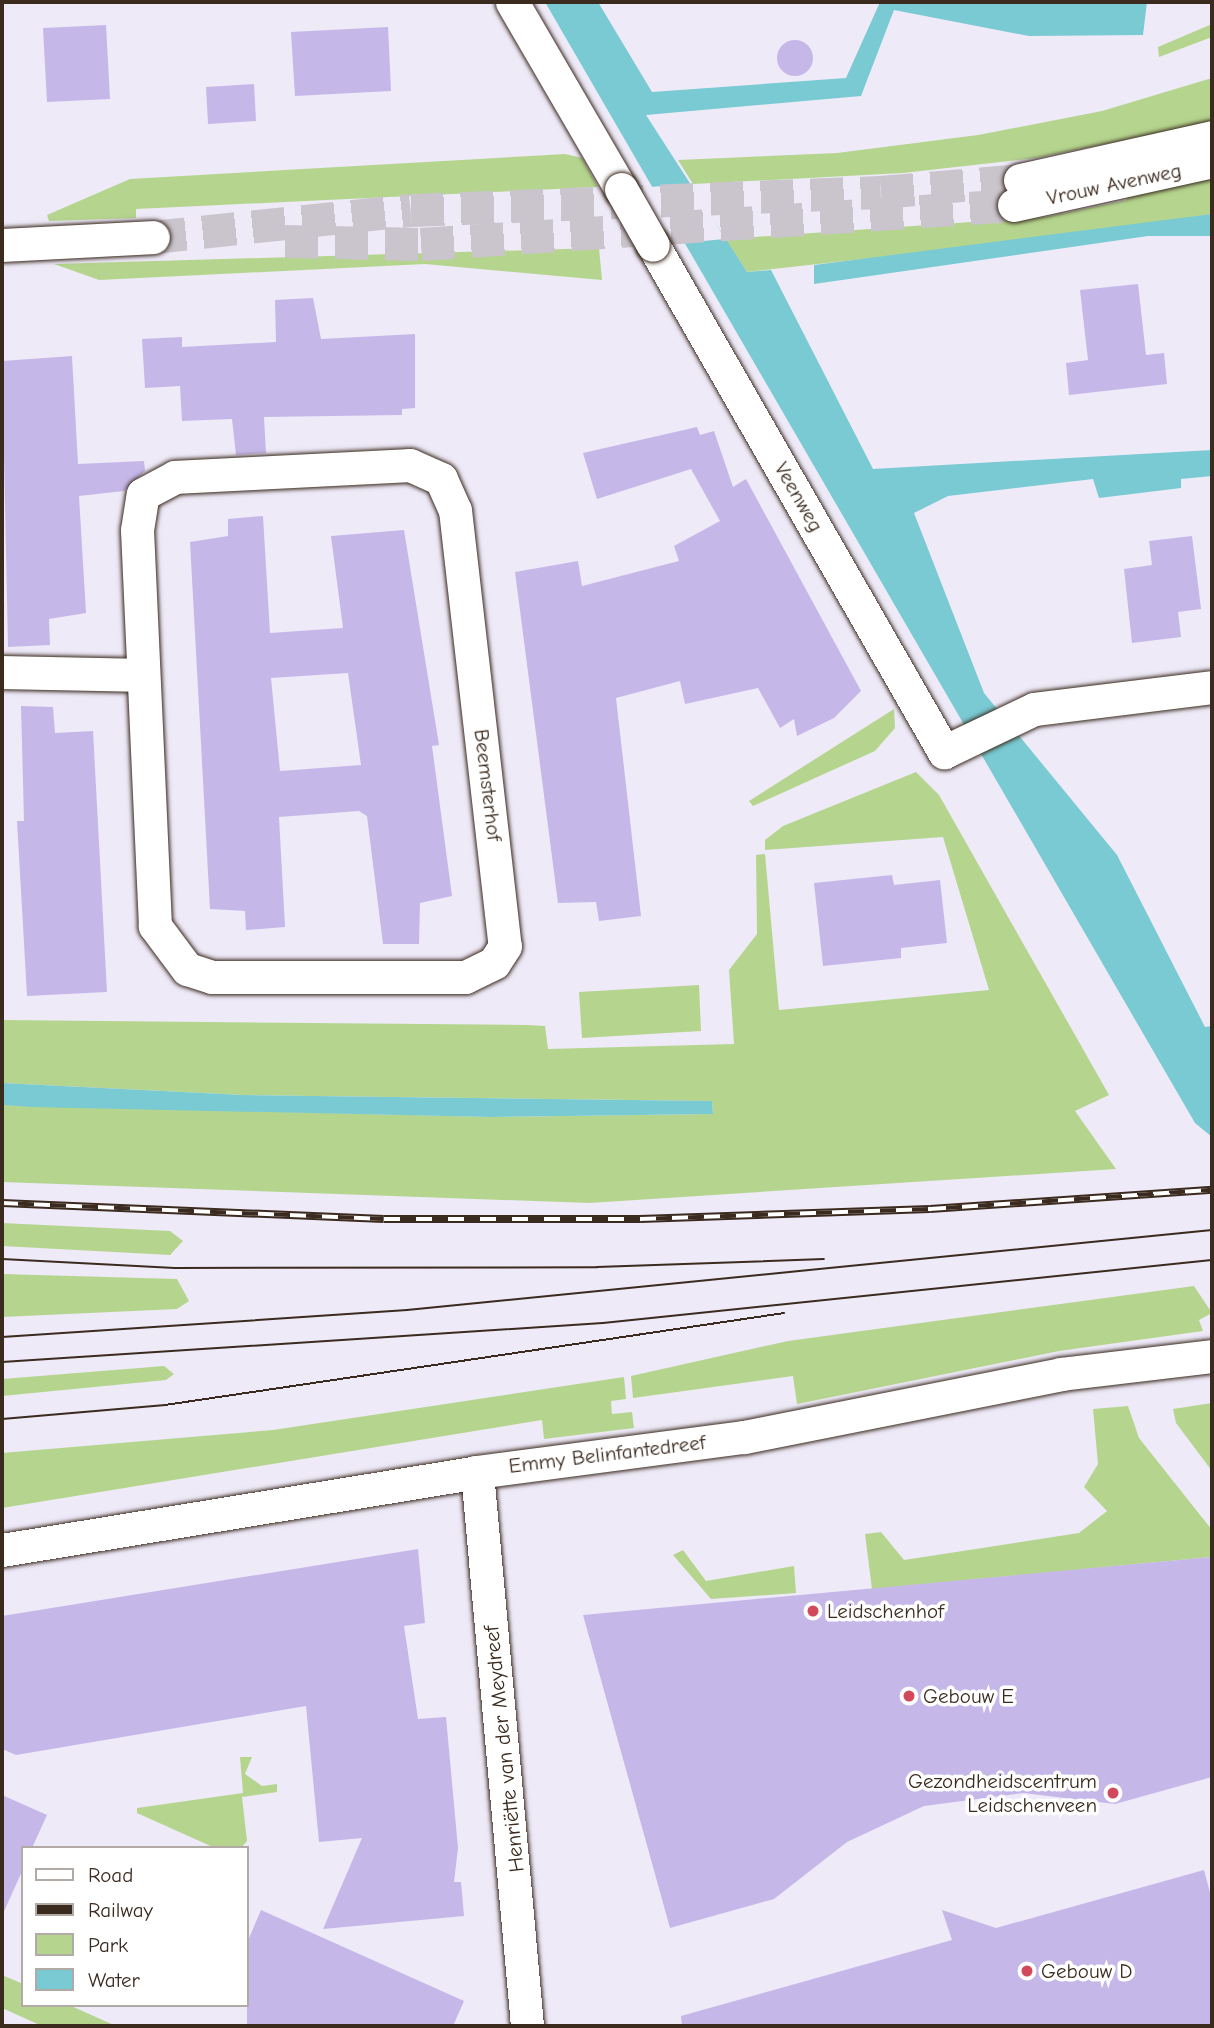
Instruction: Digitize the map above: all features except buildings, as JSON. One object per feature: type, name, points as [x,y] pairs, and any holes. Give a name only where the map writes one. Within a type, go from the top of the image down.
[{"type":"street","name":"Veenweg","points":[[512,2],[944,752],[1034,709],[1212,687]]},
{"type":"street","name":"Vrouw Avenweg","points":[[1212,136],[1017,193],[1212,161]]},
{"type":"street","points":[[2,245],[153,237]]},
{"type":"street","name":"Beemsterhof","points":[[410,465],[442,479],[455,510],[506,927],[505,946],[494,963],[466,976],[212,977],[187,969],[155,926],[143,675],[137,530],[143,494],[175,477],[410,465]]},
{"type":"street","points":[[2,672],[143,675]]},
{"type":"street","name":"Emmy Belinfantedreef","points":[[2,1550],[477,1472],[744,1437],[1061,1374],[1212,1356]]},
{"type":"street","name":"Henriëtte van der Meydreef","points":[[477,1472],[527,2026]]},
{"type":"green space","points":[[1212,24],[1212,37],[1159,57],[1158,47]]},
{"type":"green space","points":[[1212,78],[1212,122],[1036,158],[903,173],[693,184],[678,160],[837,153],[978,135],[1102,111]]},
{"type":"green space","points":[[565,154],[582,158],[598,187],[136,209],[136,218],[49,221],[47,215],[130,179]]},
{"type":"green space","points":[[1212,170],[1212,214],[1078,235],[747,272],[725,239],[1045,217],[1127,200],[1126,194]]},
{"type":"green space","points":[[599,248],[602,280],[425,264],[99,280],[54,264]]},
{"type":"green space","points":[[894,709],[895,728],[875,751],[753,806],[749,801]]},
{"type":"green space","points":[[916,772],[939,795],[1109,1095],[1075,1111],[1116,1169],[589,1203],[2,1182],[2,1105],[490,1117],[713,1114],[712,1101],[243,1095],[2,1083],[2,1020],[528,1025],[545,1026],[548,1049],[734,1044],[729,970],[757,934],[756,855],[765,854],[779,1010],[989,990],[943,837],[765,850],[765,840],[783,826]]},
{"type":"green space","points":[[699,985],[701,1031],[582,1038],[579,992]]},
{"type":"green space","points":[[2,1223],[170,1231],[183,1241],[170,1255],[2,1246]]},
{"type":"green space","points":[[2,1274],[177,1279],[189,1301],[177,1309],[2,1317]]},
{"type":"green space","points":[[1194,1286],[1212,1313],[1199,1320],[1203,1331],[1059,1351],[797,1404],[793,1376],[633,1398],[631,1376],[788,1341]]},
{"type":"green space","points":[[164,1366],[174,1374],[166,1380],[2,1396],[2,1379]]},
{"type":"green space","points":[[624,1377],[626,1399],[611,1401],[612,1414],[632,1412],[634,1428],[544,1439],[542,1420],[2,1508],[2,1453],[273,1430]]},
{"type":"green space","points":[[1212,1403],[1212,1471],[1176,1423],[1173,1409]]},
{"type":"green space","points":[[1128,1406],[1139,1438],[1212,1530],[1212,1557],[872,1589],[865,1534],[881,1532],[904,1560],[1079,1533],[1107,1511],[1084,1487],[1098,1464],[1093,1409]]},
{"type":"green space","points":[[683,1550],[706,1581],[794,1566],[796,1593],[711,1599],[673,1555]]},
{"type":"green space","points":[[240,1757],[252,1757],[245,1774],[262,1786],[277,1784],[277,1792],[242,1797],[247,1841],[243,1846],[211,1846],[137,1813],[137,1808],[243,1793]]},
{"type":"green space","points":[[2,1975],[21,1983],[21,2007],[73,2007],[116,2026],[42,2026],[2,2008]]},
{"type":"water","points":[[545,2],[598,2],[652,92],[846,78],[880,2],[1147,2],[1143,35],[1029,36],[894,10],[861,96],[646,115],[747,272],[771,270],[873,469],[1212,450],[1212,476],[1181,479],[1181,488],[1099,498],[1093,479],[948,496],[914,513],[984,693],[1117,855],[1205,1027],[1212,1026],[1212,1137],[1195,1123]]},
{"type":"water","points":[[1212,214],[1212,236],[1148,236],[814,284],[814,265]]},
{"type":"water","points":[[2,1083],[243,1095],[712,1101],[713,1114],[490,1117],[32,1107],[2,1105]]},
{"type":"pier","points":[[693,184],[725,239],[682,243],[649,187]]},
{"type":"tunnel","points":[[153,237],[411,210],[881,192],[1020,180]]},
{"type":"tunnel","points":[[285,241],[421,244],[1014,205]]},
{"type":"tram line","points":[[2,1337],[407,1310],[1212,1230]]},
{"type":"tram line","points":[[2,1259],[175,1268],[597,1267],[824,1259]]},
{"type":"tram line","points":[[2,1362],[603,1323],[1212,1260]]},
{"type":"tram line","points":[[2,1419],[165,1405],[784,1313]]},
{"type":"railway","points":[[2,1203],[384,1219],[640,1219],[930,1209],[1212,1190]]},
{"type":"place","name":"Leidschenhof","points":[[813,1611]]},
{"type":"place","name":"Gebouw E","points":[[909,1696]]},
{"type":"place","name":"Gezondheidscentrum Leidschenveen","points":[[1113,1793]]},
{"type":"place","name":"Gebouw D","points":[[1027,1971]]}]
